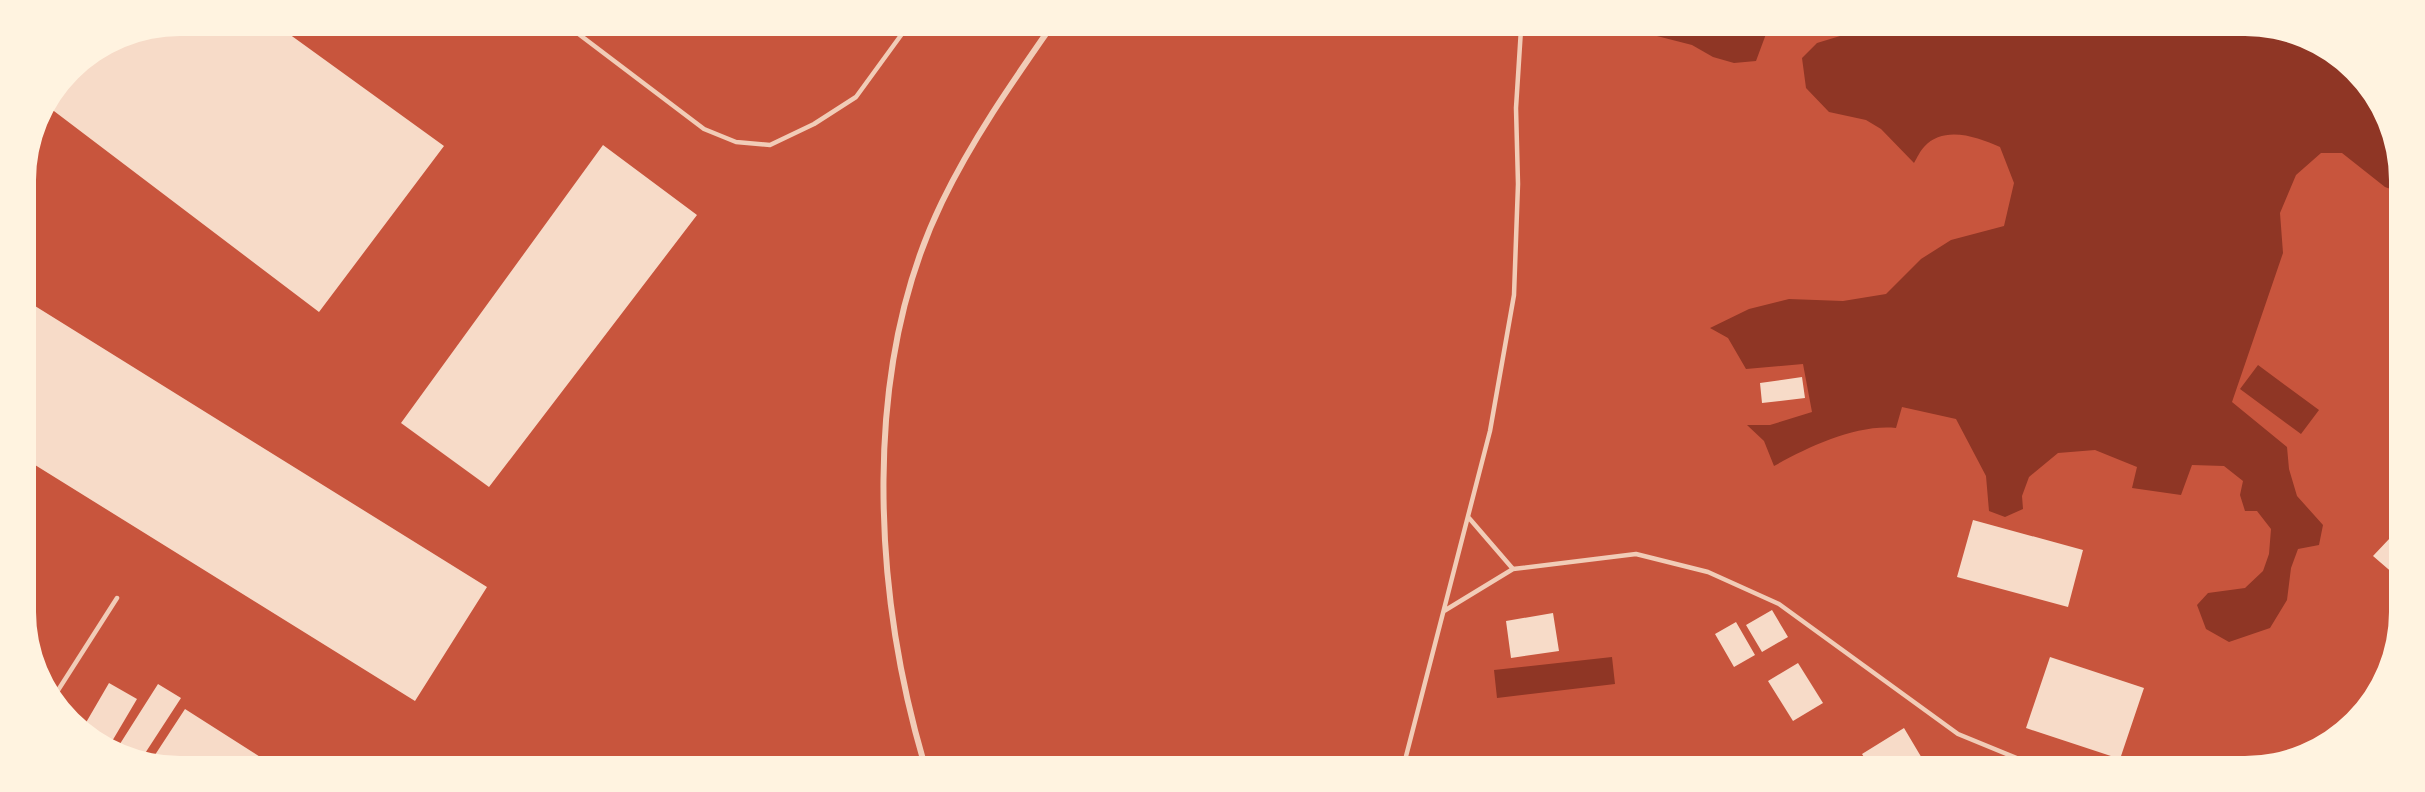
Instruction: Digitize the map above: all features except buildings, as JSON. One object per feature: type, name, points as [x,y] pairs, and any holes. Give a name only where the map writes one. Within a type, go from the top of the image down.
[{"type":"street","points":[[922,756],[897,649],[884,526],[884,462],[888,409],[901,325],[920,257],[941,203],[969,151],[1003,96],[1044,36]]},
{"type":"lane","points":[[580,36],[704,129],[736,142],[770,146],[814,124],[855,97],[900,36]]},
{"type":"lane","points":[[1406,756],[1490,431],[1514,295],[1518,184],[1516,108],[1521,36]]},
{"type":"lane","points":[[1469,518],[1514,569]]},
{"type":"lane","points":[[1444,611],[1514,569],[1636,554],[1708,572],[1779,604],[1958,734],[2012,756]]},
{"type":"lane","points":[[59,689],[117,598]]},
{"type":"shaded area","points":[[1657,36],[1765,36],[1756,61],[1734,63],[1713,57],[1692,45]]},
{"type":"shaded area","points":[[1840,36],[2264,37],[2300,47],[2317,55],[2347,78],[2359,92],[2370,108],[2381,134],[2388,161],[2389,188],[2342,153],[2321,153],[2296,175],[2280,213],[2283,253],[2232,402],[2287,447],[2289,469],[2297,496],[2323,525],[2319,545],[2298,549],[2291,568],[2287,600],[2270,628],[2229,642],[2206,629],[2197,605],[2208,593],[2245,588],[2263,571],[2269,554],[2271,529],[2257,511],[2245,511],[2240,495],[2243,481],[2224,466],[2192,465],[2181,495],[2132,488],[2137,467],[2095,450],[2058,453],[2029,477],[2022,496],[2023,509],[2005,517],[1989,511],[1986,476],[1956,419],[1902,407],[1896,428],[1849,433],[1802,451],[1774,466],[1764,441],[1747,425],[1770,425],[1812,412],[1803,364],[1746,369],[1728,338],[1710,328],[1749,309],[1789,299],[1843,301],[1886,294],[1921,259],[1951,240],[2004,226],[2014,183],[2000,147],[1991,143],[1961,135],[1941,136],[1924,147],[1914,163],[1881,129],[1866,120],[1829,112],[1806,88],[1802,58],[1817,43]]},
{"type":"shaded area","points":[[2258,365],[2319,410],[2301,434],[2240,389]]},
{"type":"shaded area","points":[[1612,657],[1615,684],[1497,698],[1494,670]]}]
